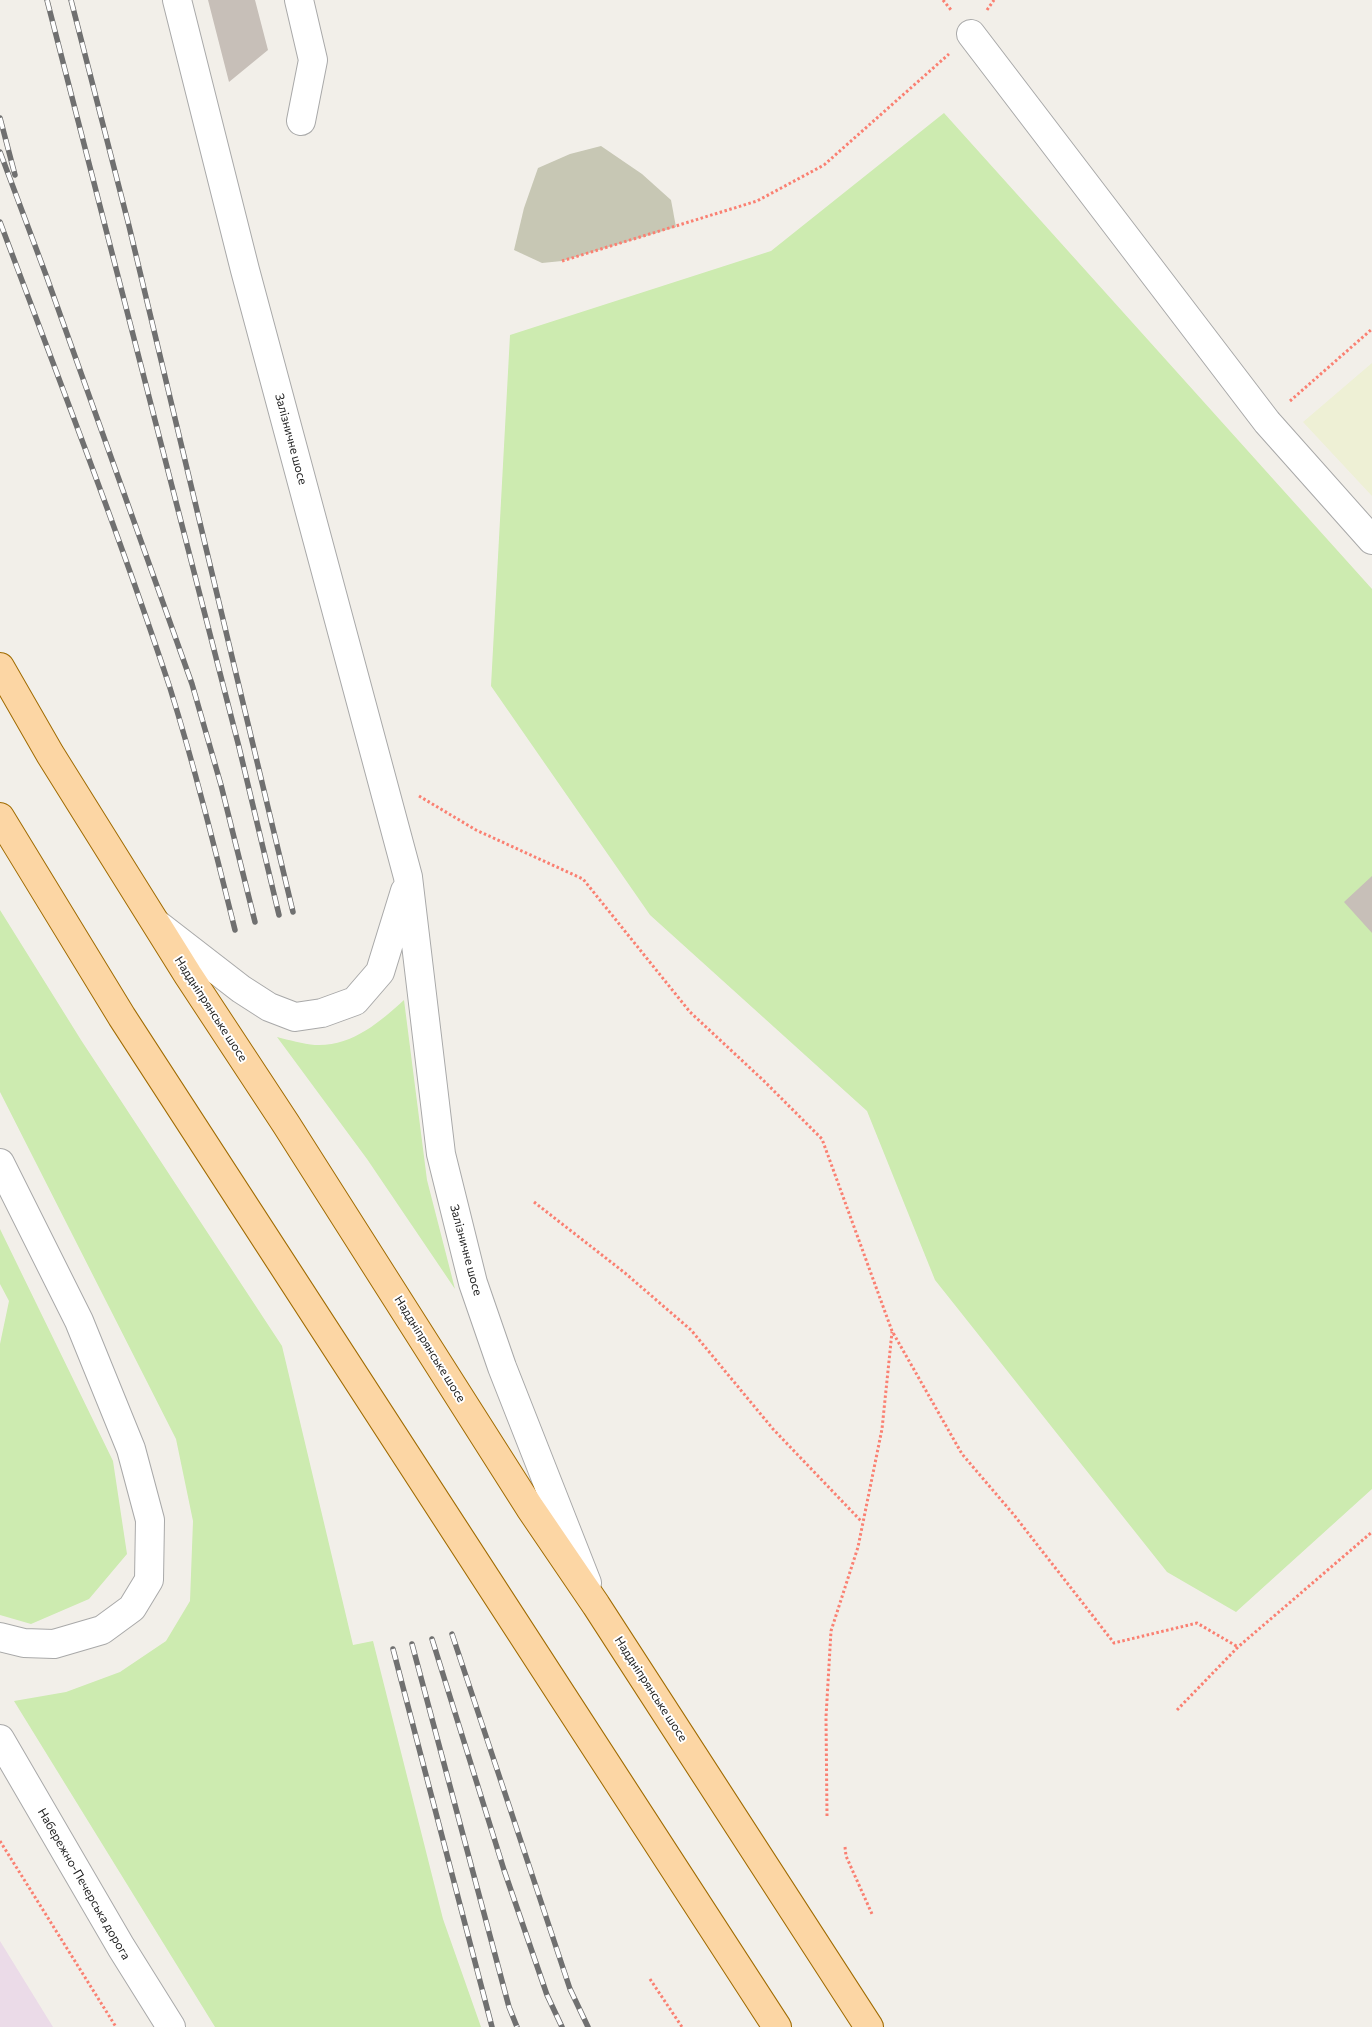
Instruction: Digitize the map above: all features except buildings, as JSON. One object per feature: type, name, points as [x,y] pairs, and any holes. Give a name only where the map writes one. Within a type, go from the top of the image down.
[{"type":"main road","name":"Наддніпрянське шосе","points":[[0,667],[50,754],[154,922],[286,1124],[530,1508],[596,1605],[869,2027]]},
{"type":"main road","points":[[0,817],[127,1025],[778,2027]]},
{"type":"street","name":"Залізничне шосе","points":[[177,0],[245,270],[408,877],[441,1154],[473,1283],[502,1366],[596,1605]]},
{"type":"street","points":[[299,0],[313,60],[301,121]]},
{"type":"street","points":[[970,34],[1267,422],[1372,540]]},
{"type":"street","name":"Залізничне шосе","points":[[154,922],[241,989],[270,1007],[295,1017],[322,1013],[355,1001],[380,972],[393,935],[408,877]]},
{"type":"street","points":[[0,1163],[79,1321],[131,1449],[150,1520],[149,1580],[132,1608],[102,1630],[54,1644],[24,1642],[0,1637]]},
{"type":"street","name":"Набережно-Печерська дорога","points":[[0,1739],[121,1947],[170,2027]]},
{"type":"path","points":[[562,261],[757,201],[824,165],[970,34]]},
{"type":"path","points":[[1267,422],[1322,371],[1372,329]]},
{"type":"path","points":[[418,795],[476,830],[583,878],[690,1012],[764,1081],[822,1139],[892,1331],[962,1454],[1014,1515],[1114,1643],[1197,1623],[1238,1646]]},
{"type":"path","points":[[534,1202],[625,1273],[691,1330],[773,1430],[862,1522]]},
{"type":"path","points":[[827,1816],[826,1718],[831,1630],[858,1547],[882,1429],[892,1331]]},
{"type":"path","points":[[1177,1710],[1238,1646],[1372,1532]]},
{"type":"path","points":[[0,1840],[116,2027]]},
{"type":"path","points":[[845,1847],[846,1856],[872,1914]]},
{"type":"path","points":[[650,1979],[682,2027]]},
{"type":"shaded area","points":[[601,146],[642,174],[671,200],[676,227],[562,261],[542,263],[514,250],[524,208],[538,168],[570,154]]},
{"type":"shaded area","points":[[1372,363],[1372,496],[1303,422]]},
{"type":"shaded area","points":[[0,1941],[53,2027],[0,2027]]},
{"type":"green space","points":[[944,113],[1372,589],[1372,1489],[1236,1612],[1167,1572],[935,1280],[867,1111],[650,915],[491,686],[510,335],[771,251]]},
{"type":"green space","points":[[0,910],[81,1040],[282,1346],[353,1645],[373,1641],[443,1919],[481,2027],[215,2027],[14,1701],[66,1692],[120,1672],[166,1641],[190,1601],[193,1521],[176,1439],[0,1092]]},
{"type":"green space","points":[[404,1000],[427,1180],[455,1289],[367,1159],[277,1037],[315,1045],[341,1042],[364,1032]]},
{"type":"green space","points":[[0,1229],[113,1461],[127,1554],[89,1599],[31,1624],[0,1615],[0,1344],[9,1301],[0,1284]]},
{"type":"railway","points":[[47,0],[239,747],[279,915]]},
{"type":"railway","points":[[71,0],[129,226],[293,912]]},
{"type":"railway","points":[[0,118],[15,175]]},
{"type":"railway","points":[[0,152],[46,275],[192,684],[221,785],[255,922]]},
{"type":"railway","points":[[0,222],[109,512],[170,688],[196,778],[235,930]]},
{"type":"railway","points":[[452,1634],[570,1989],[588,2027]]},
{"type":"railway","points":[[432,1639],[504,1870],[547,1995],[562,2027]]},
{"type":"railway","points":[[412,1644],[509,2007],[517,2027]]},
{"type":"railway","points":[[393,1649],[492,2027]]}]
